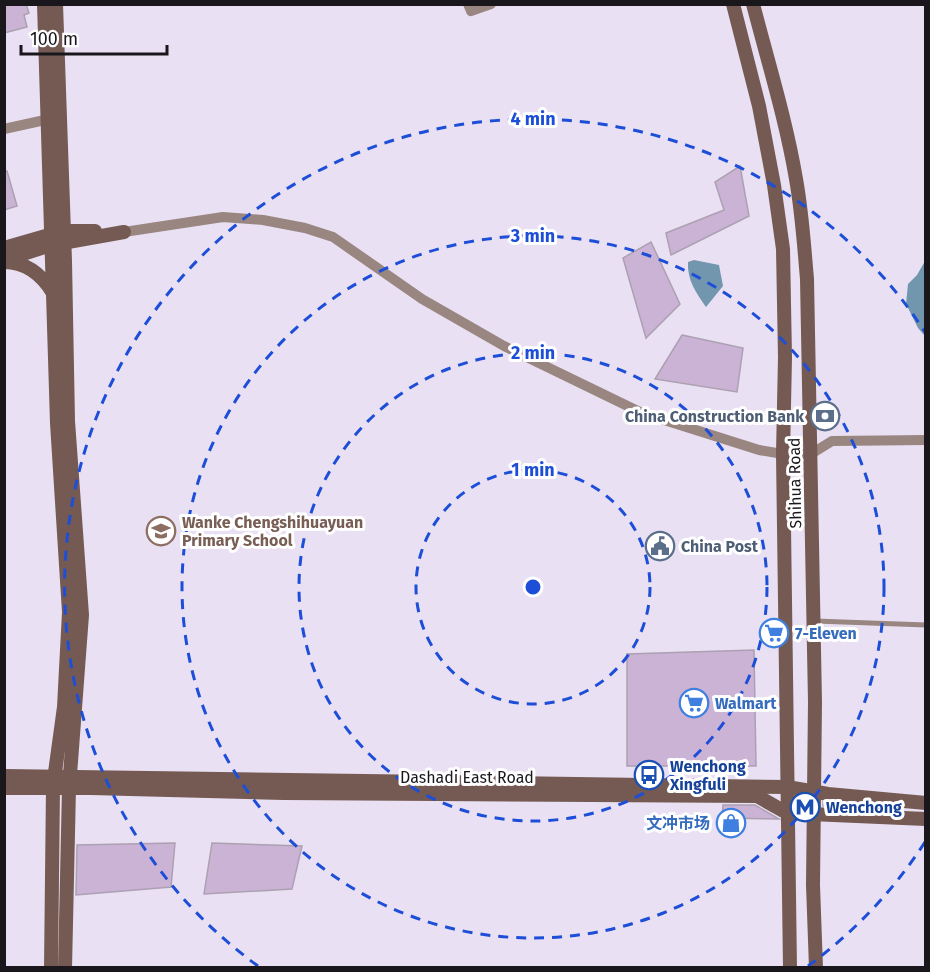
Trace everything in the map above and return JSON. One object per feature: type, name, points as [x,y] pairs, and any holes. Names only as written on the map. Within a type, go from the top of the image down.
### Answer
[{"type":"main road","points":[[44,4],[54,118]]},
{"type":"main road","points":[[56,4],[54,118],[58,238],[82,615],[70,782],[65,968]]},
{"type":"main road","name":"Shihua Road","points":[[733,4],[759,106],[783,249],[785,357],[783,454],[790,968]]},
{"type":"main road","name":"Shihua Road","points":[[753,4],[783,117],[796,178],[807,279],[814,621],[815,792],[813,814],[816,968]]},
{"type":"main road","points":[[4,248],[58,238],[124,232]]},
{"type":"main road","points":[[4,261],[58,238]]},
{"type":"main road","points":[[51,968],[54,782],[64,707],[69,612],[57,423],[53,294],[58,238]]},
{"type":"main road","points":[[4,261],[26,266],[45,280],[53,294]]},
{"type":"main road","name":"Dashadi East Road","points":[[4,776],[54,782]]},
{"type":"main road","name":"Dashadi East Road","points":[[4,788],[54,782],[787,787],[926,803]]},
{"type":"main road","name":"Dashadi East Road","points":[[70,782],[284,793],[757,796],[788,813],[926,819]]},
{"type":"main road","points":[[907,819],[908,802]]},
{"type":"street","points":[[468,4],[471,12],[491,4]]},
{"type":"street","points":[[4,129],[54,118]]},
{"type":"street","points":[[124,232],[223,217],[263,220],[305,228],[333,237],[422,299],[504,346],[642,413],[759,450],[783,454],[811,454],[832,441],[926,440]]},
{"type":"lane","points":[[814,621],[926,625]]},
{"type":"water","points":[[694,260],[719,265],[723,286],[706,307],[689,275],[688,262]]},
{"type":"water","points":[[925,261],[925,336],[918,328],[906,304],[908,284],[917,275]]},
{"type":"building","points":[[4,4],[26,4],[29,13],[24,15],[27,27],[4,33]]},
{"type":"building","points":[[740,166],[749,216],[671,255],[666,233],[724,210],[715,182]]},
{"type":"building","points":[[4,171],[7,171],[17,206],[4,210]]},
{"type":"building","points":[[651,242],[680,304],[646,338],[623,258]]},
{"type":"building","points":[[682,335],[743,348],[737,392],[655,379]]},
{"type":"building","points":[[754,650],[756,766],[627,766],[627,654]]},
{"type":"building","points":[[823,802],[827,803],[884,808],[823,806]]},
{"type":"building","points":[[723,805],[755,805],[779,819],[722,818]]},
{"type":"building","points":[[175,843],[171,887],[76,895],[77,845]]},
{"type":"building","points":[[212,843],[302,846],[292,889],[204,894]]},
{"type":"place","name":"China Construction Bank","points":[[825,416]]},
{"type":"place","name":"Wanke Chengshihuayuan Primary School","points":[[161,531]]},
{"type":"place","name":"China Post","points":[[660,546]]},
{"type":"place","name":"7-Eleven","points":[[774,633]]},
{"type":"place","name":"Walmart","points":[[694,703]]},
{"type":"place","name":"Wenchong Xingfuli","points":[[649,775]]},
{"type":"place","name":"Wenchong","points":[[805,807]]},
{"type":"place","name":"文冲市场","points":[[731,823]]}]
